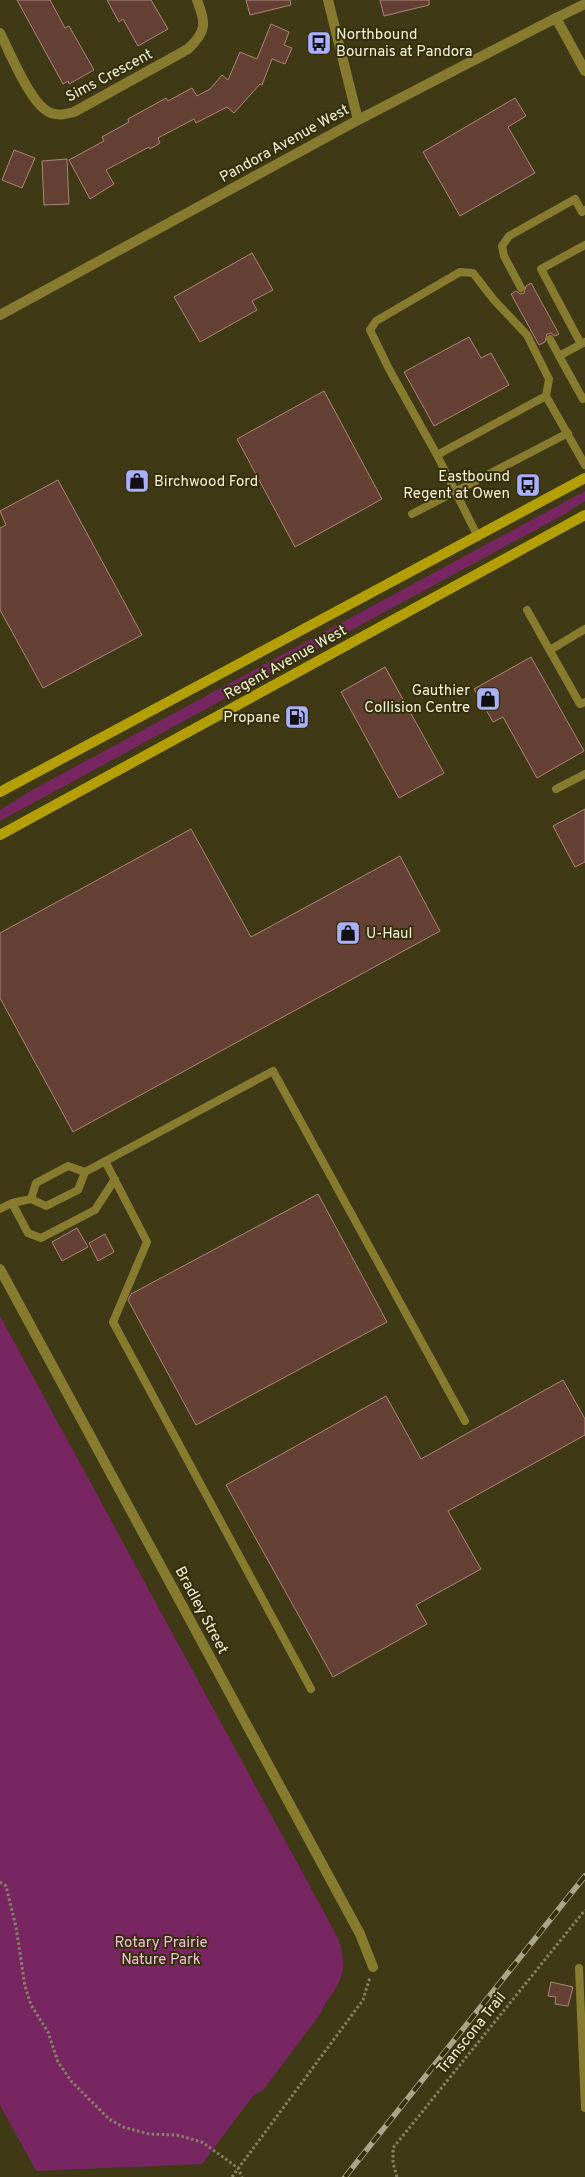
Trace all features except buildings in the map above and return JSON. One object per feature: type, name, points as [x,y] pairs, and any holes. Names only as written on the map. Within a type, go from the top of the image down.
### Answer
[{"type":"main road","name":"Regent Avenue West","points":[[0,792],[585,478]]},
{"type":"main road","name":"Regent Avenue West","points":[[0,835],[585,515]]},
{"type":"street","name":"Sims Crescent","points":[[0,34],[37,102],[48,112],[60,115],[74,112],[188,49],[199,39],[204,27],[203,17],[197,0]]},
{"type":"street","points":[[328,0],[358,120]]},
{"type":"street","name":"Pandora Avenue West","points":[[0,315],[358,120],[585,4]]},
{"type":"street","points":[[556,18],[585,72]]},
{"type":"street","name":"Bradley Street","points":[[0,1269],[360,1934],[373,1967]]},
{"type":"lane","points":[[521,288],[504,256],[502,246],[509,236],[575,199],[582,212],[585,210]]},
{"type":"lane","points":[[560,356],[584,343],[541,269],[585,245]]},
{"type":"lane","points":[[478,536],[370,330],[376,321],[460,272],[473,273],[494,300],[527,336],[549,379],[546,396],[585,466]]},
{"type":"lane","points":[[550,339],[583,399],[585,398]]},
{"type":"lane","points":[[437,455],[546,396]]},
{"type":"lane","points":[[412,514],[568,433]]},
{"type":"lane","points":[[527,610],[580,704],[585,702]]},
{"type":"lane","points":[[550,650],[585,629]]},
{"type":"lane","points":[[556,790],[585,774]]},
{"type":"lane","points":[[0,1209],[12,1203],[31,1199],[46,1206],[78,1190],[86,1172],[273,1071],[465,1421]]},
{"type":"lane","points":[[105,1161],[147,1242],[113,1322],[312,1689]]},
{"type":"lane","points":[[31,1199],[36,1183],[68,1166],[86,1172]]},
{"type":"lane","points":[[12,1203],[28,1233],[41,1238],[95,1210],[115,1179]]},
{"type":"lane","points":[[578,1968],[585,2108]]},
{"type":"path","points":[[0,1882],[6,1886],[16,1927],[25,1986],[31,2005],[48,2032],[58,2062],[72,2082],[109,2119],[123,2127],[148,2134],[177,2135],[202,2142],[238,2168],[242,2177]]},
{"type":"path","name":"Transcona Trail","points":[[398,2177],[393,2163],[393,2148],[585,1910]]},
{"type":"path","points":[[232,2177],[363,2000],[373,1967]]},
{"type":"green space","points":[[585,491],[585,501],[563,515],[0,821],[0,810],[32,790]]},
{"type":"green space","name":"Rotary Prairie Nature Park","points":[[0,1316],[339,1940],[341,1947],[343,1965],[341,1977],[321,2013],[264,2089],[253,2096],[202,2164],[36,2171],[0,2105]]},
{"type":"railway","points":[[345,2177],[585,1876]]},
{"type":"place","name":"Northbound Bournais at Pandora","points":[[319,43]]},
{"type":"place","name":"Birchwood Ford","points":[[137,481]]},
{"type":"place","name":"Eastbound Regent at Owen","points":[[528,485]]},
{"type":"place","name":"Gauthier Collision Centre","points":[[488,699]]},
{"type":"place","name":"Propane","points":[[297,717]]},
{"type":"place","name":"U-Haul","points":[[348,933]]}]
